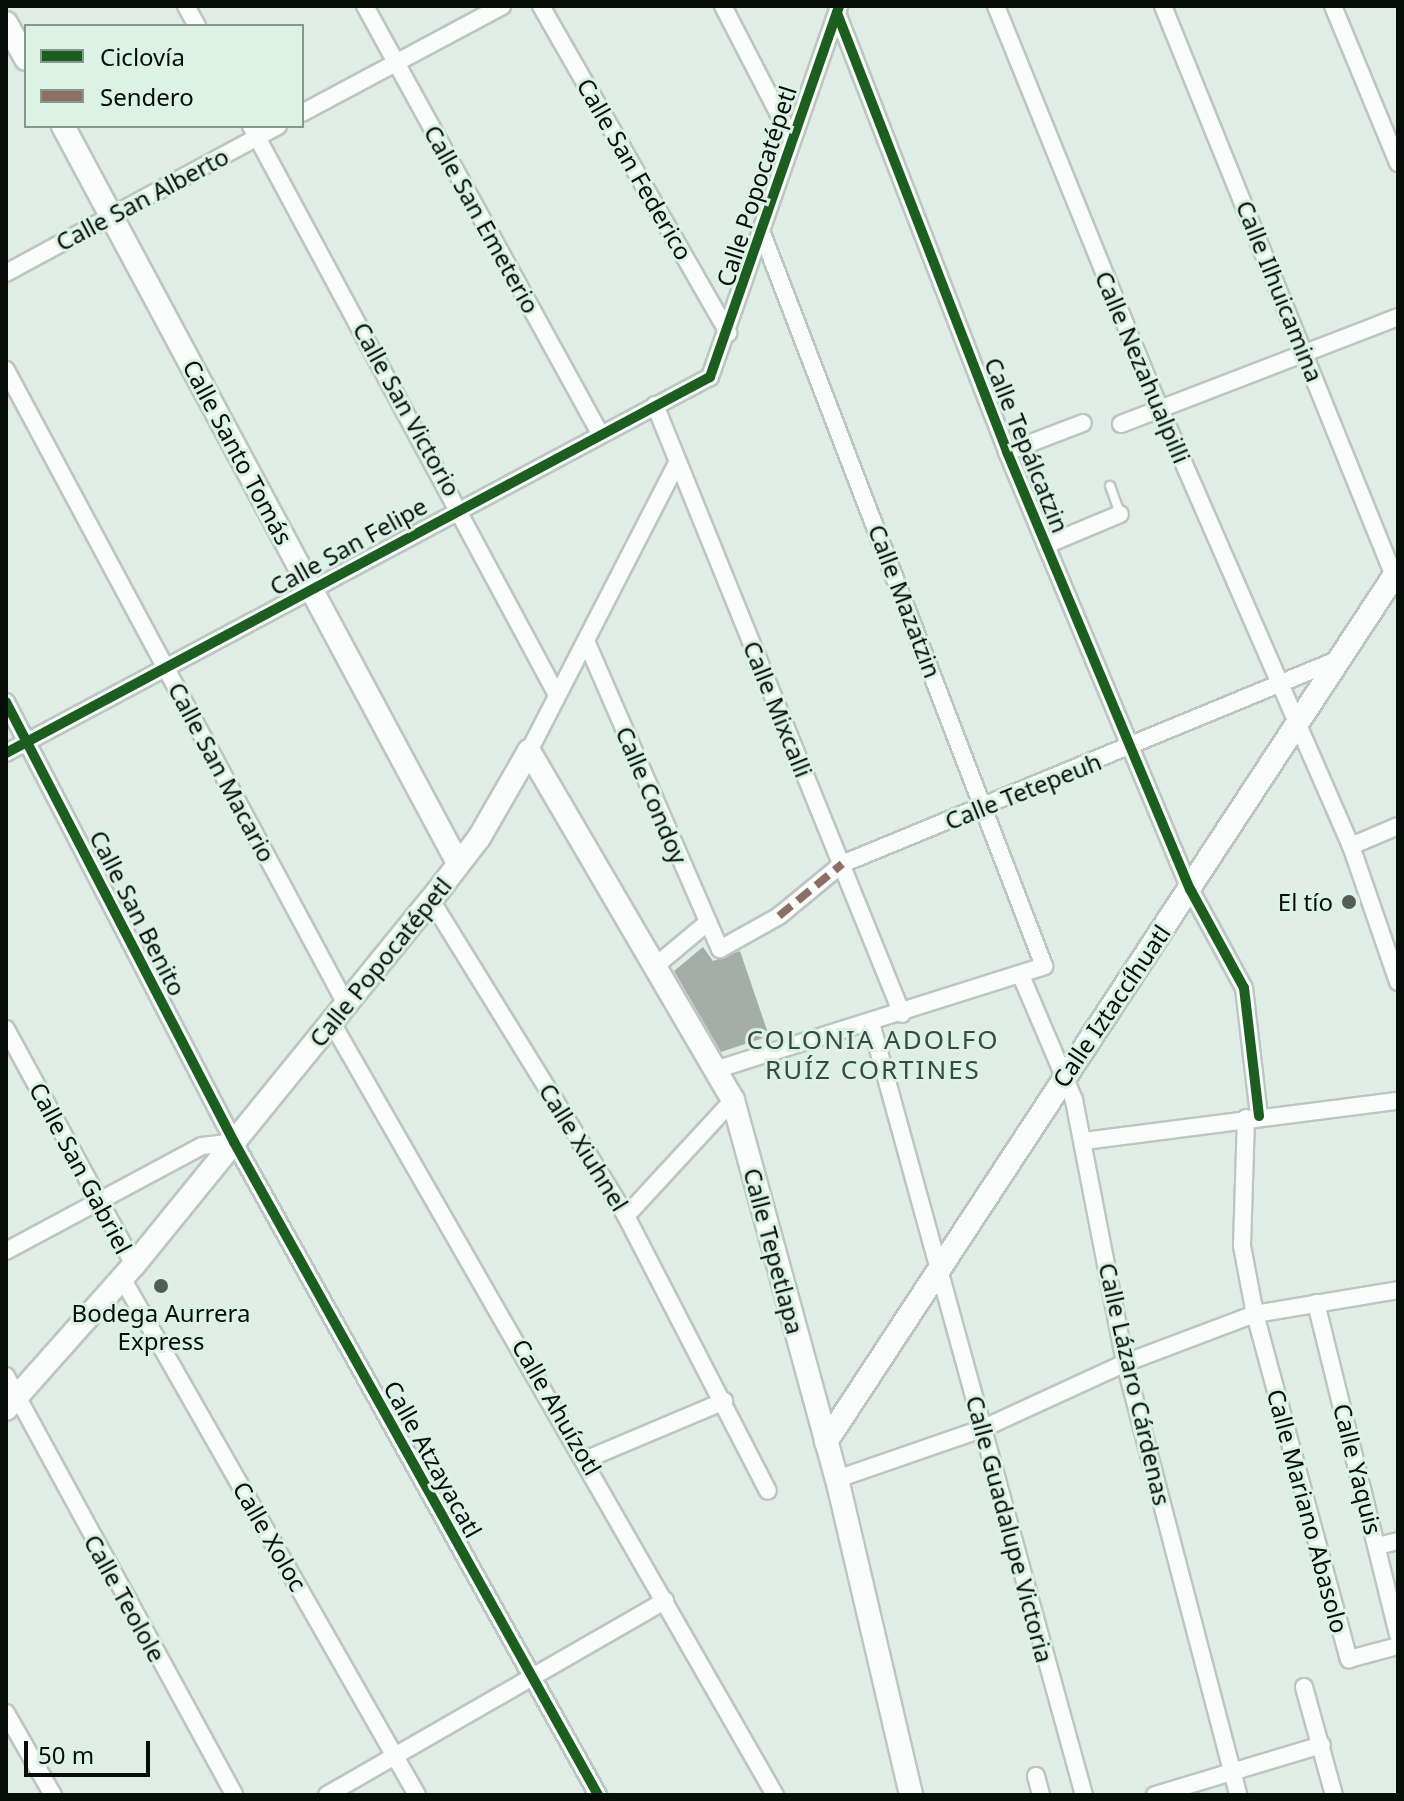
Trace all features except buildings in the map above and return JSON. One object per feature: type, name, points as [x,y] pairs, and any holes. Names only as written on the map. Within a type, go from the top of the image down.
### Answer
[{"type":"street","points":[[186,6],[196,24]]},
{"type":"street","name":"Calle San Emeterio","points":[[365,6],[600,433]]},
{"type":"street","points":[[304,112],[502,6]]},
{"type":"street","name":"Calle San Federico","points":[[541,6],[728,333]]},
{"type":"street","points":[[723,6],[791,138]]},
{"type":"street","name":"Calle Nezahualpilli","points":[[996,6],[1160,409],[1294,726],[1351,846],[1398,982]]},
{"type":"street","name":"Calle Ilhuicamina","points":[[1163,6],[1396,573]]},
{"type":"street","points":[[1333,6],[1398,163]]},
{"type":"street","name":"Calle Popocatépetl","points":[[710,377],[763,236],[791,138],[838,9]]},
{"type":"street","name":"Calle Tepálcatzin","points":[[838,9],[1007,452],[1190,889],[1244,988],[1253,1117],[1242,1246],[1255,1314]]},
{"type":"street","points":[[6,23],[24,55]]},
{"type":"street","name":"Calle Santo Tomás","points":[[64,128],[458,863]]},
{"type":"street","name":"Calle San Alberto","points":[[6,273],[254,131]]},
{"type":"street","name":"Calle San Victorio","points":[[254,131],[461,507],[557,695]]},
{"type":"street","name":"Calle Mazatzin","points":[[763,236],[986,806],[1044,966],[1022,978]]},
{"type":"street","points":[[1121,424],[1398,317]]},
{"type":"street","name":"Calle San Macario","points":[[6,370],[167,667],[339,1014]]},
{"type":"street","name":"Calle San Felipe","points":[[6,753],[461,507],[710,377]]},
{"type":"street","name":"Calle Mixcalli","points":[[655,405],[902,1014]]},
{"type":"street","points":[[1007,452],[1083,423]]},
{"type":"street","name":"Calle Popocatépetl","points":[[11,1405],[128,1271],[339,1014],[458,863],[529,751],[677,463]]},
{"type":"street","points":[[1046,545],[1120,514]]},
{"type":"street","name":"Calle Iztaccíhuatl","points":[[826,1442],[941,1262],[1396,573]]},
{"type":"street","name":"Calle Condoy","points":[[586,641],[720,949]]},
{"type":"street","name":"Calle Tetepeuh","points":[[720,949],[779,916],[842,864],[1337,660]]},
{"type":"street","name":"Calle San Benito","points":[[6,702],[234,1142]]},
{"type":"street","name":"Calle Tepetlapa","points":[[529,751],[653,968],[718,1069],[733,1100],[837,1479],[911,1795]]},
{"type":"street","points":[[1351,846],[1398,826]]},
{"type":"street","name":"Calle Xiuhnel","points":[[431,900],[626,1216],[768,1491]]},
{"type":"street","points":[[653,968],[707,923]]},
{"type":"street","points":[[718,1069],[1022,978]]},
{"type":"street","name":"Calle Lázaro Cárdenas","points":[[1022,978],[1084,1141],[1125,1363],[1238,1795]]},
{"type":"street","name":"Calle Ahuízotl","points":[[339,1014],[775,1795]]},
{"type":"street","points":[[871,1023],[941,1262]]},
{"type":"street","name":"Calle San Gabriel","points":[[6,1029],[100,1204],[128,1271]]},
{"type":"street","points":[[626,1216],[733,1100]]},
{"type":"street","points":[[1084,1141],[1253,1117],[1398,1101]]},
{"type":"street","points":[[6,1251],[100,1204],[202,1146],[234,1142]]},
{"type":"street","name":"Calle Atzayacatl","points":[[234,1142],[598,1795]]},
{"type":"street","name":"Calle Guadalupe Victoria","points":[[941,1262],[1084,1795]]},
{"type":"street","name":"Calle Xoloc","points":[[128,1271],[417,1795]]},
{"type":"street","points":[[837,1479],[984,1428],[1125,1363],[1255,1314],[1398,1290]]},
{"type":"street","name":"Calle Yaquis","points":[[1316,1303],[1398,1635]]},
{"type":"street","name":"Calle Mariano Abasolo","points":[[1255,1314],[1349,1659],[1398,1646]]},
{"type":"street","name":"Calle Teolole","points":[[6,1376],[11,1405],[234,1795]]},
{"type":"street","points":[[587,1459],[724,1401]]},
{"type":"street","points":[[1377,1546],[1398,1541]]},
{"type":"street","points":[[327,1795],[665,1601]]},
{"type":"street","points":[[1304,1687],[1334,1795]]},
{"type":"street","points":[[6,1713],[53,1795]]},
{"type":"street","points":[[1155,1795],[1322,1745]]},
{"type":"street","points":[[1036,1776],[1041,1795]]},
{"type":"lane","points":[[1110,486],[1120,514]]},
{"type":"marked path","points":[[779,916],[842,864]]},
{"type":"cycle path","points":[[6,753],[710,377],[839,6]]},
{"type":"cycle path","points":[[837,13],[1007,452],[1190,889],[1244,988],[1259,1116]]},
{"type":"cycle path","points":[[6,702],[234,1142],[598,1795]]},
{"type":"place","name":"El tío","points":[[1349,902]]},
{"type":"place","name":"Bodega Aurrera Express","points":[[161,1286]]},
{"type":"district","name":"COLONIA ADOLFO RUÍZ CORTINES","points":[[873,1055]]}]
